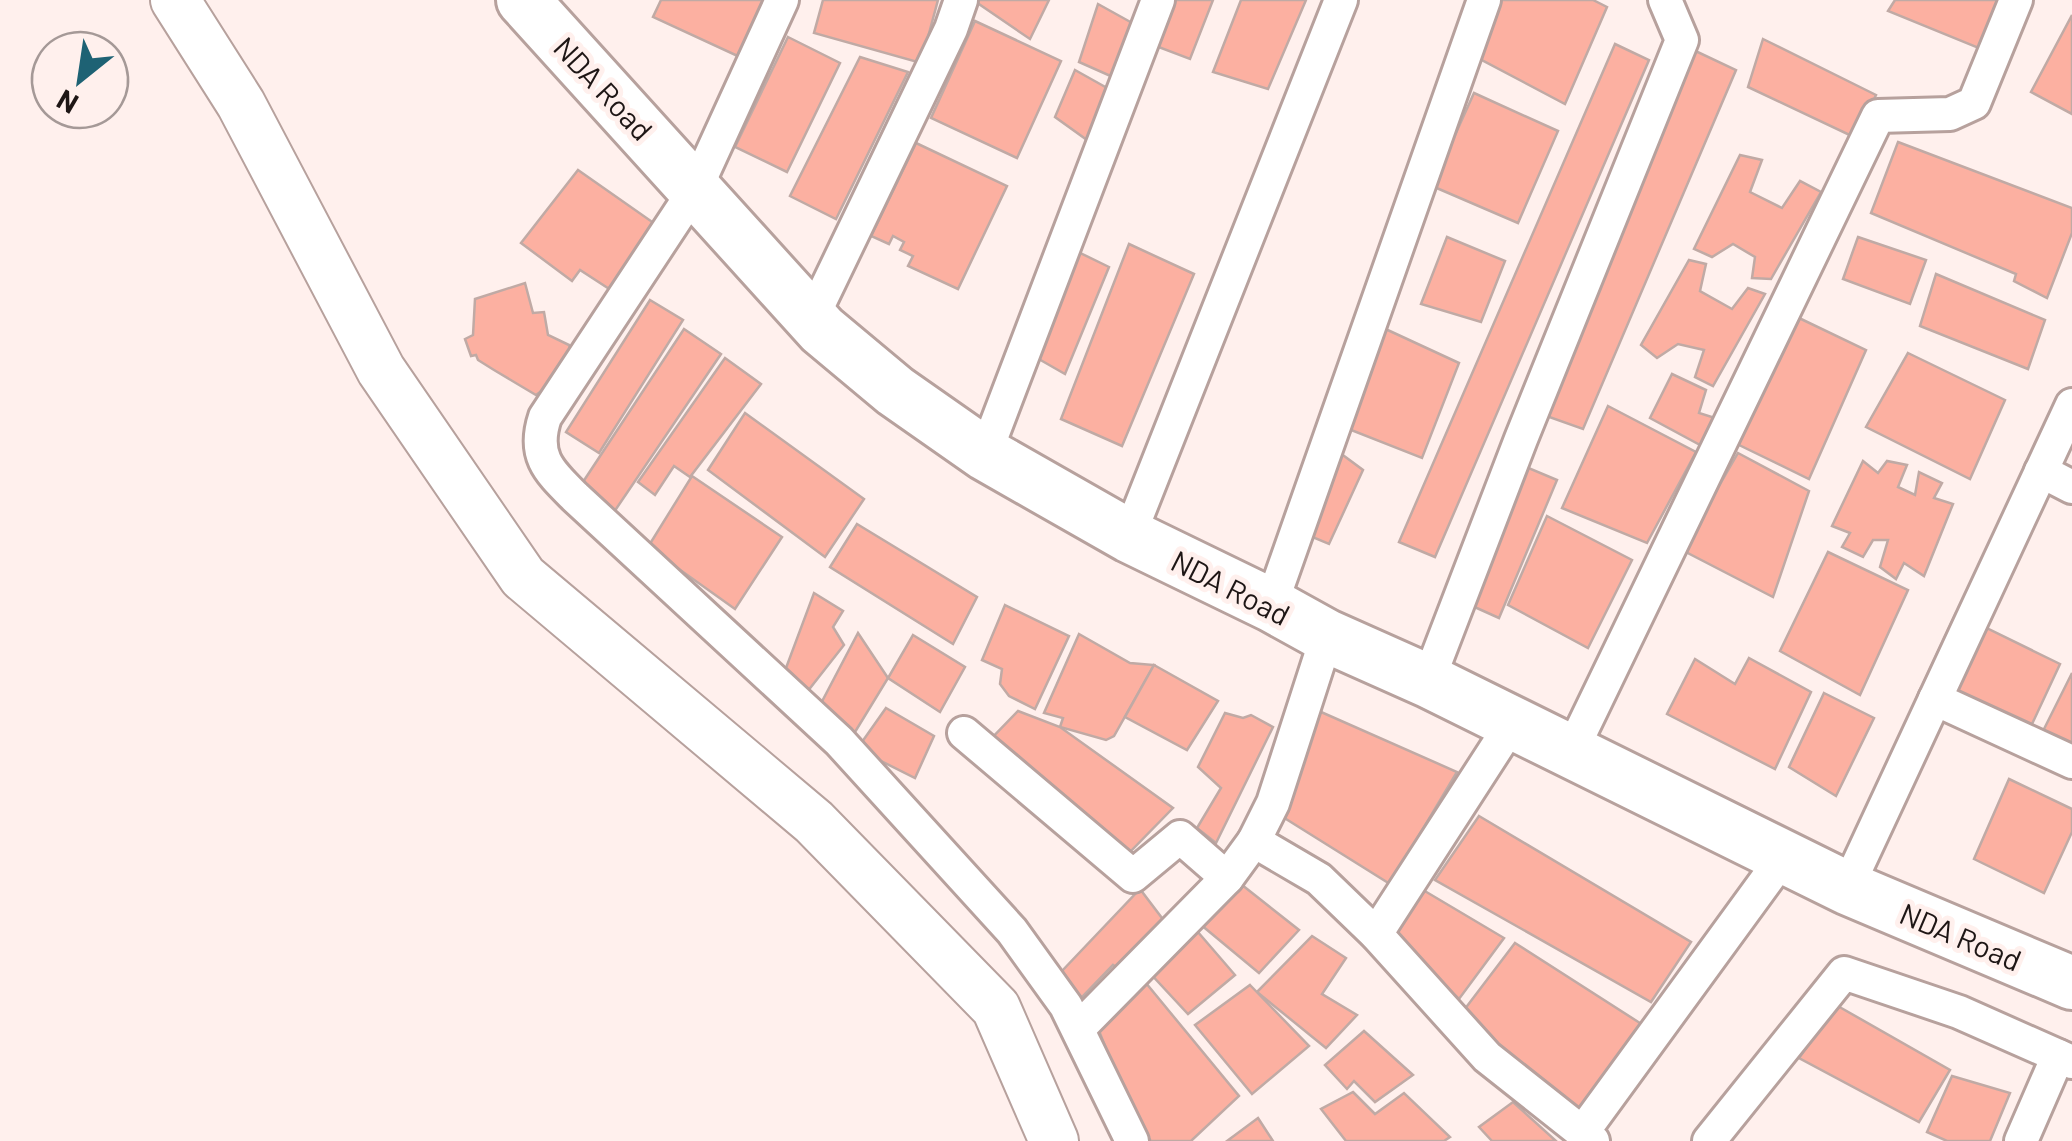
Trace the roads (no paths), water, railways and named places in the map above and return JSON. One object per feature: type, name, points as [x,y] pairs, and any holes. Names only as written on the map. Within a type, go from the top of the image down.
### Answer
[{"type":"main road","name":"NDA Road","points":[[522,0],[812,318],[895,390],[985,454],[1129,536],[1327,636],[1572,750],[1846,888],[2072,983]]},
{"type":"street","points":[[175,0],[240,104],[382,370],[523,576],[814,822],[996,1008],[1054,1141]]},
{"type":"street","points":[[782,0],[696,188],[558,395],[539,436],[541,456],[575,497],[839,742],[1012,931],[1078,1029],[1132,1141]]},
{"type":"street","points":[[812,318],[962,0]]},
{"type":"street","points":[[985,454],[1158,0]]},
{"type":"street","points":[[1129,536],[1341,0]]},
{"type":"street","points":[[1271,605],[1484,0]]},
{"type":"street","points":[[1428,681],[1520,438],[1682,40],[1665,0]]},
{"type":"street","points":[[1572,750],[1878,116],[1950,114],[1974,103],[2016,0]]},
{"type":"street","points":[[1846,888],[2072,405]]},
{"type":"street","points":[[2041,472],[2072,487]]},
{"type":"street","points":[[1078,1029],[1227,878],[1254,841],[1273,803],[1327,636]]},
{"type":"street","points":[[1935,699],[2072,762]]},
{"type":"street","points":[[1376,934],[1512,722]]},
{"type":"street","points":[[964,733],[1132,876],[1180,837],[1227,878]]},
{"type":"street","points":[[1254,841],[1319,878],[1376,934],[1487,1056],[1587,1137],[1784,856]]},
{"type":"street","points":[[1708,1141],[1844,972],[1959,1012],[2065,1059],[2021,1141]]}]
